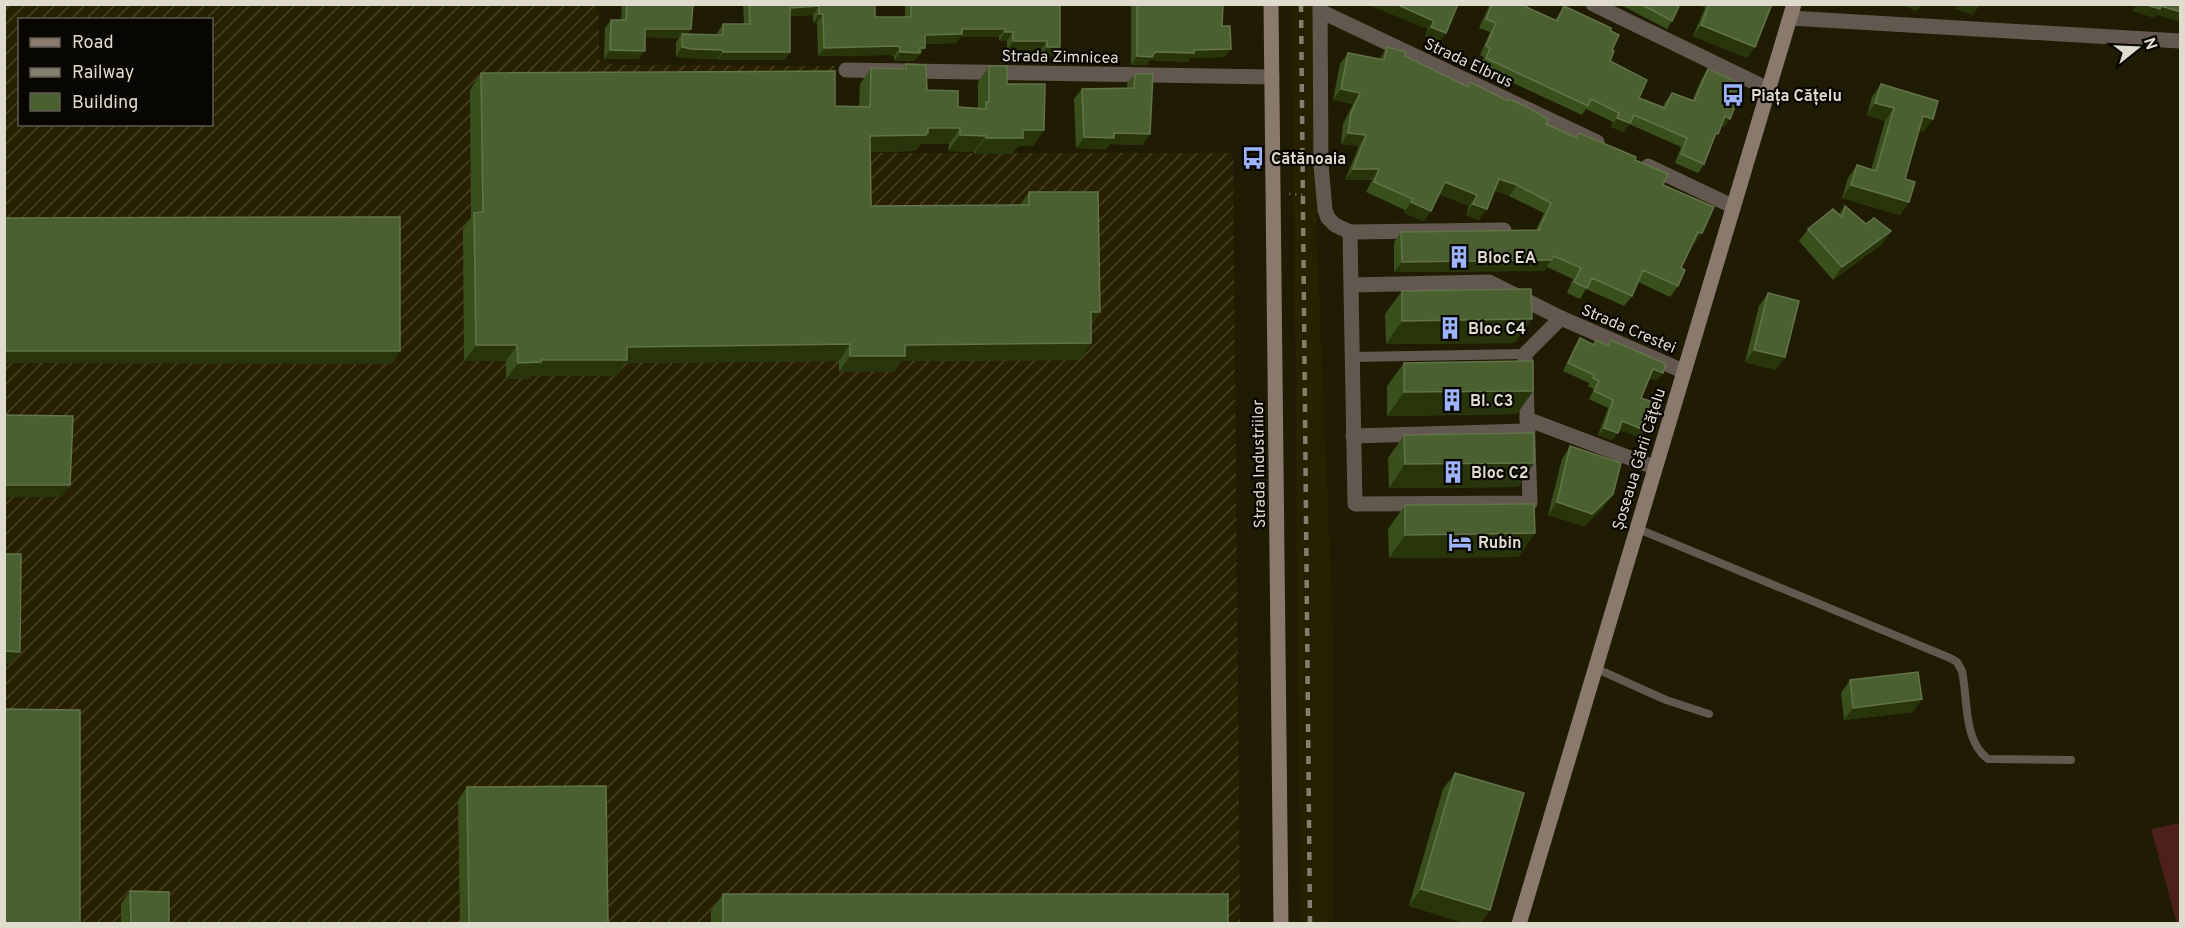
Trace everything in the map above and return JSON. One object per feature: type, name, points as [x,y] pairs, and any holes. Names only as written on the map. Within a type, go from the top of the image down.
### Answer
[{"type":"main road","name":"Strada Industriilor","points":[[1272,4],[1281,924]]},
{"type":"main road","name":"Șoseaua Gării Cățelu","points":[[1519,924],[1792,11]]},
{"type":"street","points":[[1593,4],[1768,89]]},
{"type":"street","points":[[1320,8],[1323,196],[1328,218],[1335,225],[1350,232],[1504,230]]},
{"type":"street","name":"Strada Elbrus","points":[[1320,8],[1608,147]]},
{"type":"street","points":[[1792,11],[2181,41]]},
{"type":"street","name":"Strada Zimnicea","points":[[846,70],[1272,77]]},
{"type":"street","points":[[1629,157],[1732,206]]},
{"type":"street","points":[[1350,232],[1353,436],[1355,504],[1530,503],[1525,354],[1352,357]]},
{"type":"street","name":"Strada Crestei","points":[[1351,285],[1489,282],[1562,318],[1683,371]]},
{"type":"street","name":"Strada Crestei","points":[[1525,354],[1562,318]]},
{"type":"street","points":[[1353,436],[1527,425],[1654,467]]},
{"type":"lane","points":[[1636,528],[1957,662],[1962,671],[1971,734],[1980,753],[1988,759],[2071,760]]},
{"type":"lane","points":[[1595,668],[1666,700],[1709,714]]},
{"type":"path","points":[[1273,192],[1323,196]]},
{"type":"shaded area","points":[[5,5],[599,5],[599,60],[617,65],[835,66],[836,153],[1233,153],[1240,923],[5,924]]},
{"type":"shaded area","points":[[1292,5],[1315,5],[1317,245],[1333,627],[1333,924],[1300,923]]},
{"type":"shaded area","points":[[2180,823],[2180,923],[2177,924],[2151,829]]},
{"type":"building","points":[[627,4],[693,4],[691,29],[645,29],[645,51],[610,50],[611,20],[626,20]]},
{"type":"building","points":[[749,4],[875,4],[875,17],[911,17],[911,4],[1060,4],[1060,47],[1047,47],[1047,41],[1013,41],[1013,32],[1005,32],[1005,29],[962,29],[962,34],[925,35],[925,48],[920,48],[920,53],[900,52],[900,47],[895,46],[824,48],[823,14],[819,14],[819,6],[790,8],[790,52],[723,52],[723,50],[682,47],[682,34],[723,35],[723,24],[750,24]]},
{"type":"building","points":[[1137,4],[1223,5],[1222,26],[1230,26],[1231,49],[1194,50],[1194,53],[1155,52],[1152,57],[1137,56]]},
{"type":"building","points":[[1396,4],[1458,4],[1446,33],[1431,27],[1434,21]]},
{"type":"building","points":[[1492,4],[1527,4],[1526,7],[1557,21],[1564,6],[1611,28],[1611,31],[1619,35],[1610,61],[1647,80],[1639,98],[1665,108],[1672,93],[1694,101],[1708,69],[1744,85],[1730,119],[1725,116],[1718,134],[1716,133],[1704,164],[1681,154],[1687,138],[1634,115],[1630,123],[1617,118],[1619,113],[1591,99],[1588,106],[1486,58],[1490,48],[1486,46],[1496,23],[1486,19]]},
{"type":"building","points":[[1641,4],[1680,4],[1672,21]]},
{"type":"building","points":[[1709,4],[1772,4],[1755,47],[1701,25]]},
{"type":"building","points":[[2144,4],[2181,4],[2181,12],[2161,6],[2160,9]]},
{"type":"building","points":[[1387,47],[1406,52],[1405,56],[1468,87],[1470,82],[1508,101],[1509,99],[1527,107],[1548,119],[1546,124],[1577,138],[1579,133],[1636,157],[1635,160],[1668,174],[1663,185],[1714,207],[1702,233],[1698,232],[1681,268],[1685,270],[1678,286],[1643,270],[1632,296],[1592,278],[1587,288],[1574,282],[1581,268],[1554,256],[1551,260],[1402,262],[1401,232],[1541,230],[1539,229],[1551,203],[1517,185],[1499,179],[1487,209],[1473,204],[1477,195],[1445,182],[1431,211],[1411,202],[1413,199],[1374,182],[1379,169],[1353,169],[1366,135],[1348,133],[1351,113],[1360,93],[1341,89],[1348,53],[1384,60]]},
{"type":"building","points":[[906,64],[926,65],[927,90],[958,91],[958,107],[986,109],[986,102],[989,102],[989,66],[1007,66],[1007,84],[1045,84],[1044,130],[1023,130],[1023,138],[960,135],[960,128],[928,128],[926,135],[870,136],[871,206],[1029,205],[1029,192],[1098,192],[1100,312],[1091,312],[1091,343],[905,345],[905,356],[850,356],[850,344],[627,347],[627,360],[541,360],[541,362],[518,363],[517,345],[476,345],[474,213],[483,212],[481,73],[835,71],[835,106],[870,107],[871,68],[906,69]]},
{"type":"building","points":[[1135,74],[1153,74],[1150,134],[1114,133],[1114,138],[1084,137],[1082,89],[1134,88]]},
{"type":"building","points":[[1881,84],[1938,101],[1933,119],[1923,116],[1905,179],[1915,182],[1909,202],[1851,185],[1857,165],[1876,171],[1894,108],[1875,103]]},
{"type":"building","points":[[1845,206],[1866,224],[1874,218],[1891,231],[1842,267],[1808,229],[1833,209],[1842,217]]},
{"type":"building","points":[[400,217],[400,351],[4,351],[4,218]]},
{"type":"building","points":[[1531,289],[1532,319],[1402,321],[1402,291]]},
{"type":"building","points":[[1768,293],[1799,301],[1785,357],[1754,350]]},
{"type":"building","points":[[1580,338],[1594,345],[1596,340],[1608,346],[1611,340],[1666,364],[1663,373],[1653,369],[1641,398],[1653,402],[1644,430],[1622,421],[1618,433],[1604,428],[1613,400],[1594,391],[1599,381],[1593,378],[1594,375],[1568,363]]},
{"type":"building","points":[[1533,361],[1533,391],[1404,392],[1404,363]]},
{"type":"building","points":[[4,415],[73,416],[70,485],[4,485]]},
{"type":"building","points":[[1534,433],[1534,463],[1405,464],[1404,435]]},
{"type":"building","points":[[1570,446],[1621,463],[1613,494],[1592,514],[1557,502]]},
{"type":"building","points":[[1534,504],[1535,533],[1405,535],[1405,505]]},
{"type":"building","points":[[4,554],[21,554],[20,652],[4,651]]},
{"type":"building","points":[[1918,672],[1922,699],[1853,708],[1850,680]]},
{"type":"building","points":[[4,709],[80,710],[80,924],[4,924]]},
{"type":"building","points":[[1455,773],[1524,793],[1490,910],[1421,889]]},
{"type":"building","points":[[606,786],[608,924],[469,924],[467,787]]},
{"type":"building","points":[[130,891],[169,892],[169,924],[131,924]]},
{"type":"building","points":[[723,894],[1228,894],[1228,924],[723,924]]},
{"type":"railway","points":[[1301,4],[1310,924]]},
{"type":"place","name":"Piața Cățelu","points":[[1733,95]]},
{"type":"place","name":"Cătănoaia","points":[[1253,158]]},
{"type":"place","name":"Bloc EA","points":[[1459,257]]},
{"type":"place","name":"Bloc C4","points":[[1450,328]]},
{"type":"place","name":"Bl. C3","points":[[1452,400]]},
{"type":"place","name":"Bloc C2","points":[[1453,472]]},
{"type":"place","name":"Rubin","points":[[1460,542]]}]
